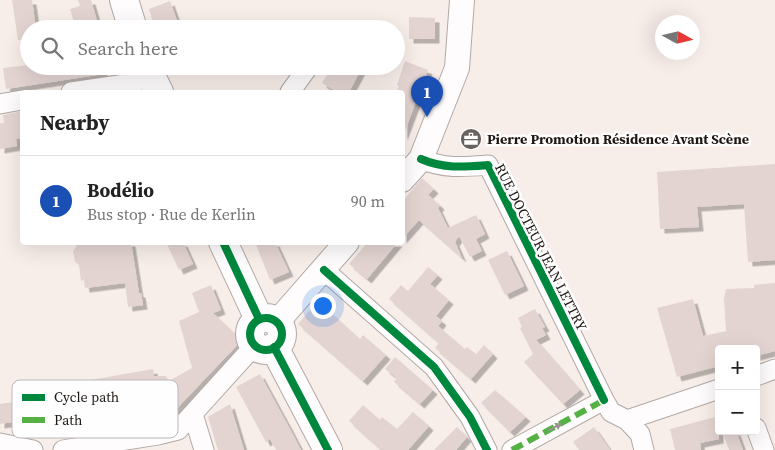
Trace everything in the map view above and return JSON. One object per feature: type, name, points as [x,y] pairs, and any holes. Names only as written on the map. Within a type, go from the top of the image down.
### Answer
[{"type":"main road","points":[[124,0],[131,20]]},
{"type":"main road","points":[[224,245],[266,333],[328,450]]},
{"type":"street","points":[[405,177],[421,159],[457,68],[462,0]]},
{"type":"street","points":[[291,90],[302,75]]},
{"type":"street","points":[[85,90],[133,83],[152,78]]},
{"type":"street","points":[[0,104],[20,100]]},
{"type":"street","name":"RUE DOCTEUR JEAN LETTRY","points":[[421,159],[434,164],[456,168],[488,164],[604,400],[611,412],[627,420],[640,434],[644,450]]},
{"type":"street","points":[[178,430],[345,245]]},
{"type":"street","points":[[324,270],[434,367],[470,417],[487,450]]},
{"type":"street","points":[[627,420],[716,390]]},
{"type":"street","points":[[512,450],[604,400]]},
{"type":"street","points":[[193,414],[204,450]]},
{"type":"street","points":[[759,435],[764,450]]},
{"type":"street","points":[[63,450],[139,438]]},
{"type":"street","points":[[0,443],[33,450]]},
{"type":"building","points":[[12,0],[32,0],[35,20],[20,20],[20,40],[18,40]]},
{"type":"building","points":[[78,0],[91,0],[97,20],[73,20],[70,9],[80,6]]},
{"type":"building","points":[[170,1],[177,20],[152,20],[149,9]]},
{"type":"building","points":[[409,17],[435,18],[435,39],[409,39]]},
{"type":"building","points":[[405,61],[428,70],[405,131],[405,90],[397,90],[399,86],[397,85],[400,75],[405,75]]},
{"type":"building","points":[[20,66],[20,75],[97,75],[6,89],[3,68]]},
{"type":"building","points":[[327,75],[358,75],[350,90],[334,90],[322,83]]},
{"type":"building","points":[[20,111],[20,138],[16,139],[17,146],[0,149],[0,123],[4,123],[3,115]]},
{"type":"building","points":[[775,164],[775,260],[748,262],[744,204],[697,207],[699,227],[660,229],[657,172]]},
{"type":"building","points":[[422,178],[434,189],[428,195],[440,205],[438,208],[448,228],[476,215],[485,234],[476,239],[482,251],[470,257],[459,236],[455,242],[462,258],[419,220],[405,236],[405,198]]},
{"type":"building","points":[[76,245],[131,245],[139,293],[141,293],[143,305],[128,307],[125,283],[85,288],[84,280],[81,281],[79,265],[75,262],[73,251]]},
{"type":"building","points":[[167,245],[184,245],[193,264],[179,270]]},
{"type":"building","points":[[256,245],[276,245],[289,272],[270,280]]},
{"type":"building","points":[[365,245],[395,245],[367,279],[349,264]]},
{"type":"building","points":[[507,251],[524,286],[505,295],[488,260]]},
{"type":"building","points":[[428,267],[438,275],[430,284],[449,300],[436,316],[442,321],[438,326],[465,349],[467,347],[476,354],[484,345],[493,354],[471,379],[435,348],[439,343],[389,299],[401,285],[408,291]]},
{"type":"building","points":[[775,283],[775,351],[760,355],[760,345],[715,345],[715,367],[677,377],[657,308],[693,299],[703,336],[726,331],[724,299],[726,289],[754,288],[754,285]]},
{"type":"building","points":[[211,285],[221,310],[213,313],[242,340],[178,407],[178,380],[171,380],[192,368],[179,321],[199,312],[192,293]]},
{"type":"building","points":[[318,301],[360,339],[363,335],[386,355],[363,381],[298,324]]},
{"type":"building","points":[[535,309],[545,327],[542,328],[546,335],[536,340],[580,390],[563,404],[524,362],[533,354],[520,328],[522,327],[518,318]]},
{"type":"building","points":[[395,357],[433,390],[420,404],[394,382],[397,378],[385,369]]},
{"type":"building","points":[[153,369],[154,376],[166,376],[168,380],[90,380]]},
{"type":"building","points":[[260,374],[301,450],[276,450],[270,439],[266,442],[236,387]]},
{"type":"building","points":[[495,390],[526,417],[510,432],[481,403]]},
{"type":"building","points":[[12,402],[12,422],[0,424],[0,404]]},
{"type":"building","points":[[230,404],[244,450],[218,450],[208,417]]},
{"type":"building","points":[[363,405],[380,420],[382,417],[397,429],[413,412],[429,426],[408,450],[381,450],[349,421]]},
{"type":"building","points":[[715,417],[715,435],[719,435],[719,439],[700,443],[701,450],[675,450],[670,429]]},
{"type":"building","points":[[457,427],[467,437],[456,450],[434,450]]},
{"type":"building","points":[[594,427],[610,450],[579,450],[573,442]]},
{"type":"building","points":[[723,435],[737,435],[743,450],[729,450]]},
{"type":"marked path","points":[[512,450],[604,400]]},
{"type":"cycle path","points":[[421,159],[446,166],[488,165],[604,400]]},
{"type":"cycle path","points":[[224,245],[259,319]]},
{"type":"cycle path","points":[[324,270],[434,367],[470,417],[487,450]]},
{"type":"cycle path","points":[[266,318],[277,323],[282,334],[277,345],[266,350],[255,345],[250,334],[255,323],[266,318]]},
{"type":"cycle path","points":[[274,347],[328,450]]},
{"type":"place","name":"Bodélio","points":[[427,117]]},
{"type":"place","name":"Pierre Promotion Résidence Avant Scène","points":[[471,139]]}]
